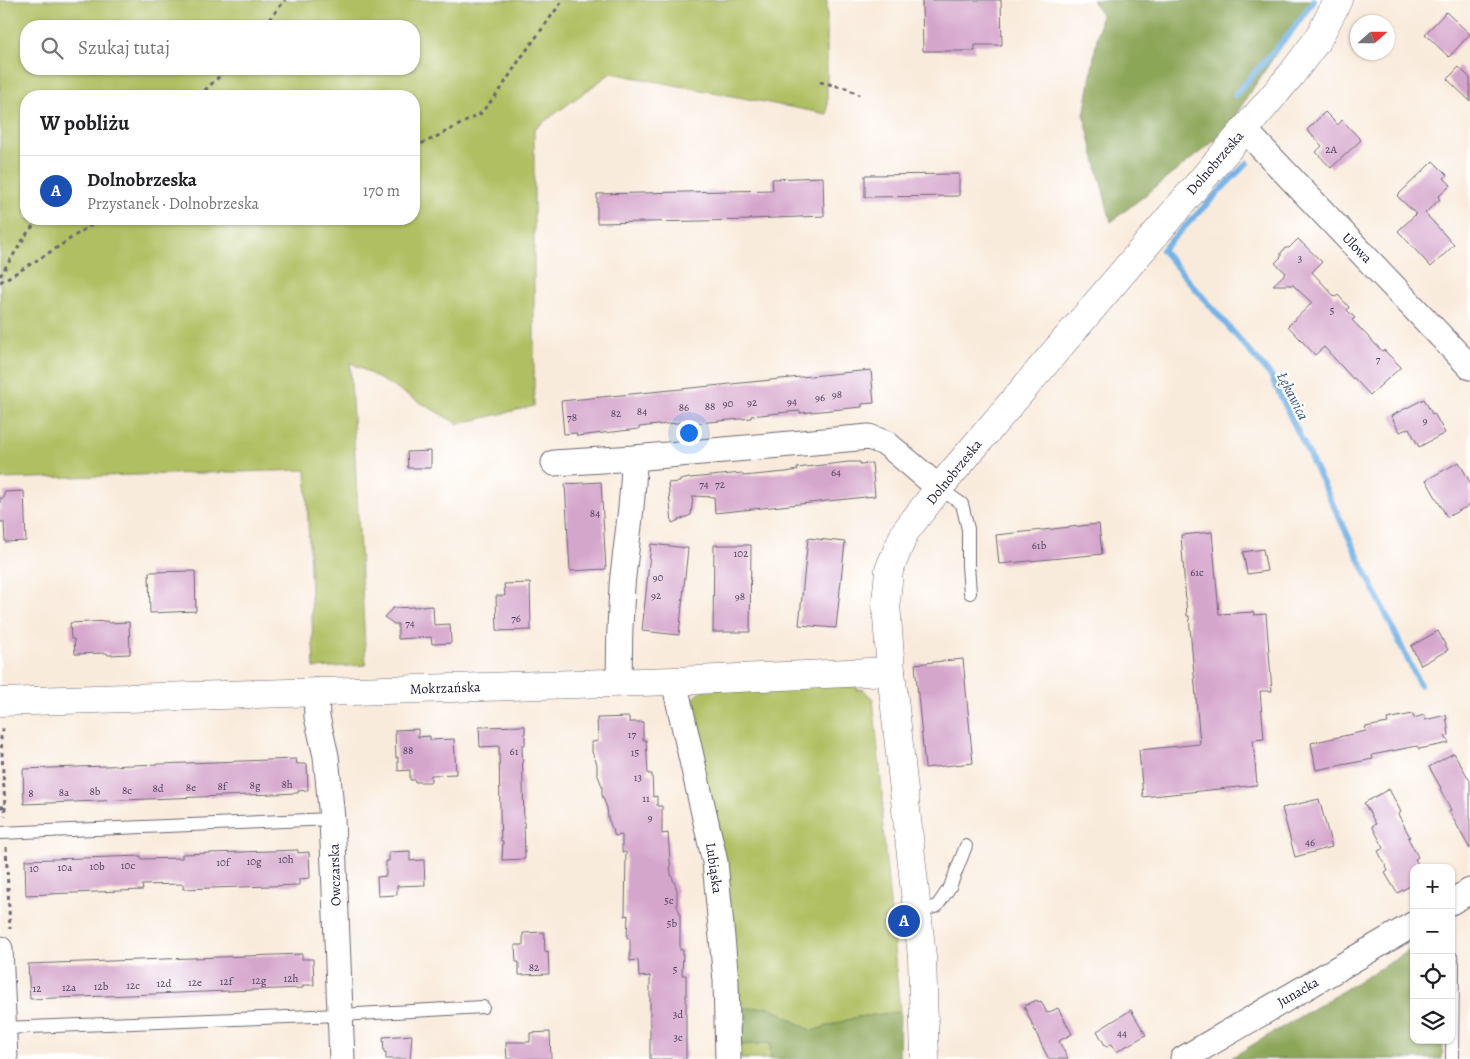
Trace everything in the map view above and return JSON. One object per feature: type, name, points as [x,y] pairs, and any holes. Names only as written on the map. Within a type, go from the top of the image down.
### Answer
[{"type":"street","name":"Dolnobrzeska","points":[[925,1059],[922,957],[891,671],[886,603],[889,570],[905,532],[939,488],[1291,75],[1318,39],[1338,0]]},
{"type":"street","name":"Ulowa","points":[[1244,129],[1470,367]]},
{"type":"street","points":[[554,463],[634,458],[869,437],[887,444],[939,488]]},
{"type":"street","points":[[619,682],[622,586],[634,481],[634,458]]},
{"type":"street","name":"Mokrzańska","points":[[8,702],[674,681],[891,671]]},
{"type":"street","name":"Lubiąska","points":[[674,681],[715,862],[726,981],[728,1059]]},
{"type":"street","name":"Owczarska","points":[[316,691],[317,717],[326,756],[332,820],[342,1059]]},
{"type":"street","points":[[1455,900],[1470,891]]},
{"type":"street","name":"Junacka","points":[[1183,1059],[1410,926]]},
{"type":"street","points":[[0,949],[5,1059]]},
{"type":"lane","points":[[939,488],[962,504],[968,529],[970,593]]},
{"type":"lane","points":[[0,833],[332,820]]},
{"type":"lane","points":[[918,912],[937,906],[950,887],[966,846]]},
{"type":"lane","points":[[1452,1059],[1453,999]]},
{"type":"lane","points":[[4,1028],[340,1015],[483,1007]]},
{"type":"path","points":[[269,20],[285,0]]},
{"type":"path","points":[[420,144],[480,114],[499,92],[518,62],[563,0]]},
{"type":"path","points":[[205,90],[221,75]]},
{"type":"path","points":[[820,82],[846,88],[859,95]]},
{"type":"path","points":[[0,276],[34,225]]},
{"type":"path","points":[[0,282],[92,225]]},
{"type":"path","points":[[0,807],[5,807],[1,737],[4,723],[10,717],[18,714],[8,702]]},
{"type":"green space","points":[[0,0],[827,0],[827,114],[611,73],[534,129],[534,406],[458,424],[350,362],[366,665],[314,668],[306,470],[0,479]]},
{"type":"green space","points":[[1092,0],[1311,0],[1223,134],[1111,222],[1084,116],[1101,15]]},
{"type":"green space","points":[[856,680],[857,690],[863,689],[873,699],[900,1012],[857,1017],[812,1031],[769,1007],[736,1009],[691,703],[696,695],[706,689]]},
{"type":"green space","points":[[1410,950],[1410,1044],[1443,1044],[1442,1059],[1229,1059]]},
{"type":"green space","points":[[769,1007],[812,1031],[857,1017],[900,1012],[899,1059],[771,1059],[770,1043],[740,1045],[736,1009]]},
{"type":"green space","points":[[770,1043],[771,1059],[741,1059],[740,1045]]},
{"type":"building","points":[[922,0],[1001,0],[1002,45],[975,45],[975,51],[923,51]]},
{"type":"building","points":[[1446,12],[1470,34],[1449,57],[1425,34]]},
{"type":"building","points":[[1459,67],[1470,78],[1470,101],[1447,79]]},
{"type":"building","points":[[1325,112],[1338,125],[1342,120],[1361,140],[1331,168],[1316,152],[1322,146],[1307,130]]},
{"type":"building","points":[[1433,161],[1447,175],[1444,178],[1451,185],[1425,213],[1454,245],[1431,267],[1398,231],[1416,214],[1397,196]]},
{"type":"building","points":[[959,174],[959,196],[865,197],[865,175]]},
{"type":"building","points":[[823,177],[824,216],[750,220],[597,223],[597,194],[773,190],[772,179]]},
{"type":"building","points":[[1298,239],[1322,262],[1312,272],[1335,297],[1338,295],[1349,307],[1347,310],[1355,318],[1352,320],[1382,351],[1384,350],[1401,367],[1370,395],[1324,347],[1315,355],[1288,326],[1312,303],[1293,285],[1273,285],[1286,273],[1275,263],[1281,257],[1281,253],[1285,248],[1289,248]]},
{"type":"building","points":[[871,370],[874,403],[862,404],[862,407],[800,413],[800,411],[788,412],[751,416],[751,418],[688,424],[688,422],[676,423],[577,436],[576,433],[564,434],[561,401]]},
{"type":"building","points":[[1424,399],[1445,433],[1419,447],[1409,428],[1400,432],[1391,416]]},
{"type":"building","points":[[431,451],[431,468],[408,468],[407,452]]},
{"type":"building","points":[[860,462],[860,464],[872,463],[875,496],[715,513],[714,497],[693,496],[691,515],[672,523],[668,483],[680,482],[680,480],[690,478],[742,473],[743,476],[786,472],[798,470],[797,468]]},
{"type":"building","points":[[1459,462],[1470,482],[1470,505],[1447,517],[1426,480]]},
{"type":"building","points":[[601,482],[606,569],[570,571],[565,484]]},
{"type":"building","points":[[24,491],[26,541],[5,542],[4,522],[0,522],[0,498],[4,498],[4,492]]},
{"type":"building","points":[[1099,524],[1102,554],[999,564],[996,535]]},
{"type":"building","points":[[1212,532],[1219,614],[1254,612],[1254,615],[1266,614],[1272,691],[1260,691],[1264,739],[1253,740],[1257,785],[1143,797],[1139,750],[1200,744],[1181,535]]},
{"type":"building","points":[[808,538],[845,542],[836,628],[799,625]]},
{"type":"building","points":[[651,544],[688,548],[679,635],[642,631]]},
{"type":"building","points":[[714,545],[751,545],[750,632],[713,632]]},
{"type":"building","points":[[1263,549],[1267,571],[1247,574],[1243,552]]},
{"type":"building","points":[[195,571],[196,611],[150,613],[149,572]]},
{"type":"building","points":[[530,583],[531,630],[497,631],[496,596],[505,596],[504,584]]},
{"type":"building","points":[[433,606],[434,625],[450,624],[451,643],[432,644],[431,637],[398,639],[398,624],[394,624],[384,617],[393,608]]},
{"type":"building","points":[[108,621],[108,623],[129,622],[130,654],[75,654],[74,639],[71,639],[70,623]]},
{"type":"building","points":[[1438,631],[1448,650],[1421,665],[1411,646]]},
{"type":"building","points":[[963,659],[973,763],[925,768],[915,664]]},
{"type":"building","points":[[1413,714],[1414,718],[1424,715],[1425,720],[1446,715],[1449,735],[1445,736],[1449,743],[1419,749],[1417,746],[1372,755],[1373,759],[1316,770],[1311,743],[1366,731],[1365,727],[1388,723],[1387,719]]},
{"type":"building","points":[[629,717],[629,722],[643,722],[643,740],[646,740],[648,774],[652,774],[653,797],[657,796],[657,806],[662,806],[662,834],[668,833],[671,874],[677,890],[677,906],[680,913],[680,950],[683,950],[682,975],[686,975],[686,1059],[650,1059],[650,976],[639,977],[638,960],[630,961],[630,938],[627,938],[628,915],[625,916],[626,852],[622,852],[622,835],[615,836],[608,818],[607,808],[602,795],[602,786],[597,773],[597,764],[592,752],[592,742],[598,741],[597,718]]},
{"type":"building","points":[[525,726],[525,745],[522,745],[525,859],[502,860],[499,746],[480,747],[479,727]]},
{"type":"building","points":[[418,729],[418,737],[430,736],[430,740],[454,739],[456,774],[431,775],[431,782],[415,782],[415,780],[410,780],[410,770],[398,771],[395,730]]},
{"type":"building","points":[[1454,753],[1470,781],[1470,849],[1449,811],[1451,810],[1441,788],[1429,767]]},
{"type":"building","points":[[296,759],[297,764],[307,764],[308,790],[298,791],[298,793],[24,804],[23,769]]},
{"type":"building","points":[[1389,789],[1401,812],[1398,814],[1418,857],[1415,859],[1418,864],[1410,864],[1410,886],[1397,893],[1385,873],[1388,871],[1378,851],[1384,848],[1372,826],[1376,824],[1364,803]]},
{"type":"building","points":[[1319,799],[1332,847],[1295,857],[1282,808]]},
{"type":"building","points":[[298,850],[298,853],[309,852],[310,878],[299,879],[299,885],[183,889],[183,884],[142,885],[143,890],[26,895],[25,860],[141,856],[141,859],[182,858],[182,854]]},
{"type":"building","points":[[410,851],[410,861],[424,860],[425,885],[397,886],[397,895],[378,896],[377,877],[386,876],[386,861],[389,861],[389,852]]},
{"type":"building","points":[[544,932],[545,952],[548,951],[549,974],[519,975],[519,962],[516,962],[515,945],[523,945],[523,933]]},
{"type":"building","points":[[302,954],[302,959],[313,959],[314,985],[303,985],[303,988],[30,999],[28,964]]},
{"type":"building","points":[[1037,1000],[1038,1002],[1041,1001],[1047,1013],[1058,1008],[1072,1034],[1059,1041],[1068,1059],[1049,1059],[1042,1046],[1024,1006]]},
{"type":"building","points":[[1131,1010],[1146,1035],[1116,1052],[1111,1044],[1106,1047],[1097,1031]]},
{"type":"building","points":[[550,1032],[551,1059],[507,1059],[506,1042],[530,1042],[530,1033]]},
{"type":"building","points":[[412,1035],[410,1059],[386,1059],[383,1037]]},
{"type":"waterway","name":"Łękawica","points":[[1235,95],[1290,33],[1314,0]]},
{"type":"waterway","name":"Łękawica","points":[[1247,163],[1162,250],[1271,376],[1420,685]]},
{"type":"place","name":"Dolnobrzeska","points":[[904,921]]}]
